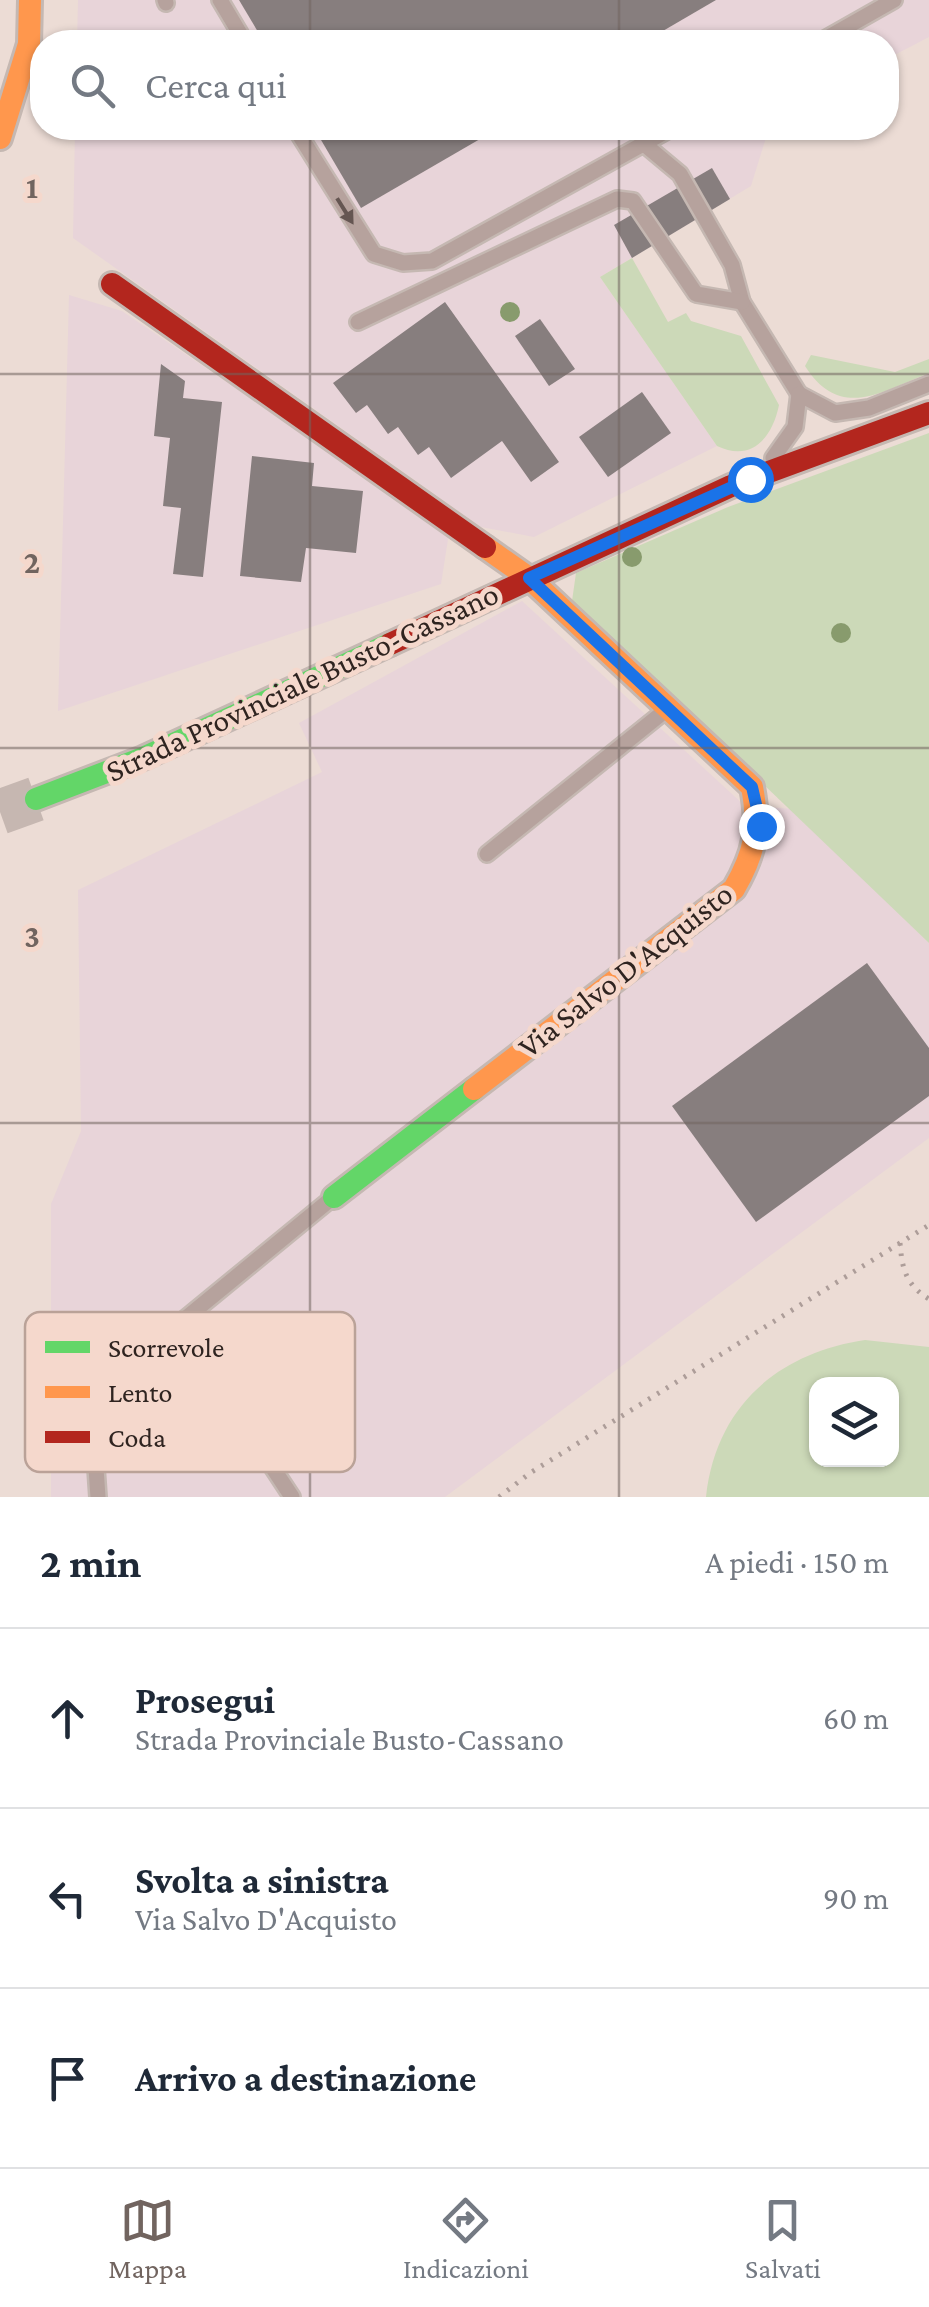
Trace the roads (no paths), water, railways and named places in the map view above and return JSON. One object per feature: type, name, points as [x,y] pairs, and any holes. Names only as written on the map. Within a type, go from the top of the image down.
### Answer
[{"type":"main road","points":[[0,138],[29,44],[30,0]]},
{"type":"main road","name":"Via Salvo D'Acquisto","points":[[112,284],[529,578],[752,787],[761,826],[755,854],[734,889],[334,1197]]},
{"type":"main road","name":"Strada Provinciale Busto-Cassano","points":[[36,799],[143,758],[740,482],[929,413]]},
{"type":"lane","points":[[220,0],[238,30]]},
{"type":"lane","points":[[841,30],[894,0]]},
{"type":"lane","points":[[303,140],[374,254],[403,264],[432,261],[651,140]]},
{"type":"lane","points":[[644,144],[680,174],[732,265],[742,302],[800,394],[835,413],[868,408],[929,384]]},
{"type":"lane","points":[[358,322],[617,199],[633,202],[696,294],[742,302]]},
{"type":"lane","points":[[740,482],[777,454],[796,427],[800,394]]},
{"type":"lane","points":[[487,854],[666,710]]},
{"type":"lane","points":[[193,1312],[334,1197]]},
{"type":"lane","points":[[96,1472],[98,1497]]},
{"type":"lane","points":[[276,1472],[292,1497]]},
{"type":"tunnel","points":[[0,812],[36,799]]}]
